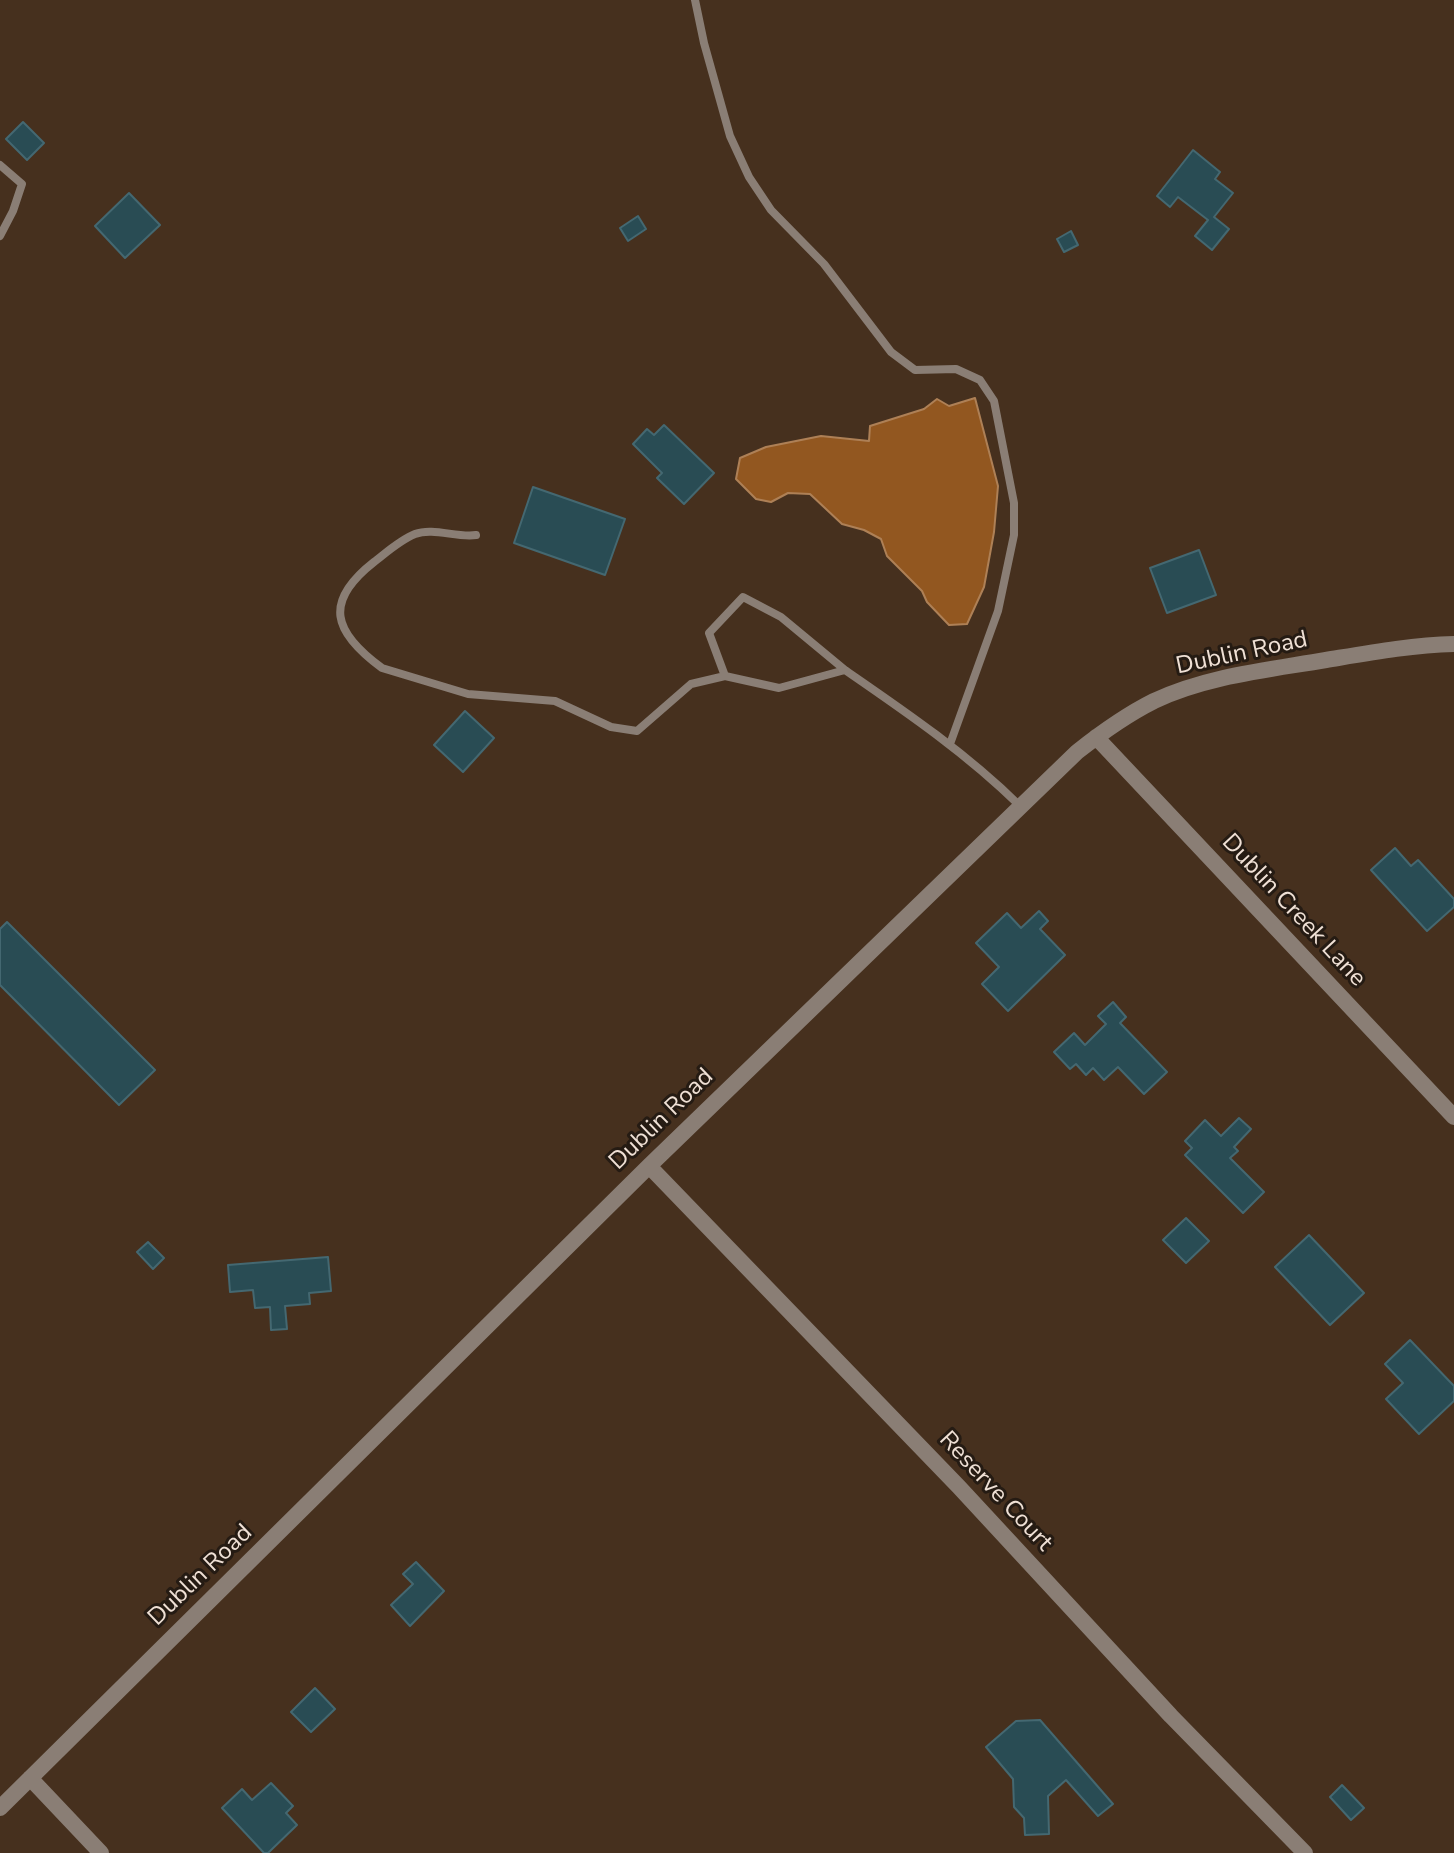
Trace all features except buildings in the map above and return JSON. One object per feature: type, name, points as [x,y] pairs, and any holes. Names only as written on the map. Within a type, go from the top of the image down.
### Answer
[{"type":"street","name":"Dublin Road","points":[[0,1808],[649,1166],[1019,805],[1096,737],[1155,701],[1198,685],[1363,654],[1454,644]]},
{"type":"street","name":"Dublin Creek Lane","points":[[1096,737],[1454,1117]]},
{"type":"street","name":"Reserve Court","points":[[649,1166],[959,1487],[1171,1716],[1305,1853]]},
{"type":"street","points":[[30,1778],[101,1853]]},
{"type":"lane","points":[[695,0],[730,136],[749,177],[771,210],[824,264],[891,352],[915,370],[956,369],[980,380],[994,401],[1014,503],[1014,535],[998,611],[950,744]]},
{"type":"lane","points":[[0,165],[22,184],[0,236]]},
{"type":"lane","points":[[476,535],[461,537],[417,533],[394,547],[354,580],[338,607],[341,624],[370,660],[382,668],[468,694],[555,701],[611,727],[637,731],[691,684],[725,676],[779,688],[845,670]]},
{"type":"lane","points":[[725,676],[709,633],[743,597],[781,617],[845,670],[950,744],[986,772],[1019,805]]},
{"type":"shaded area","points":[[975,398],[998,486],[984,587],[967,624],[949,625],[927,602],[922,591],[887,556],[881,539],[842,524],[810,494],[788,493],[771,502],[756,499],[736,479],[740,458],[766,447],[821,436],[869,441],[870,426],[924,409],[937,399],[949,406]]}]
